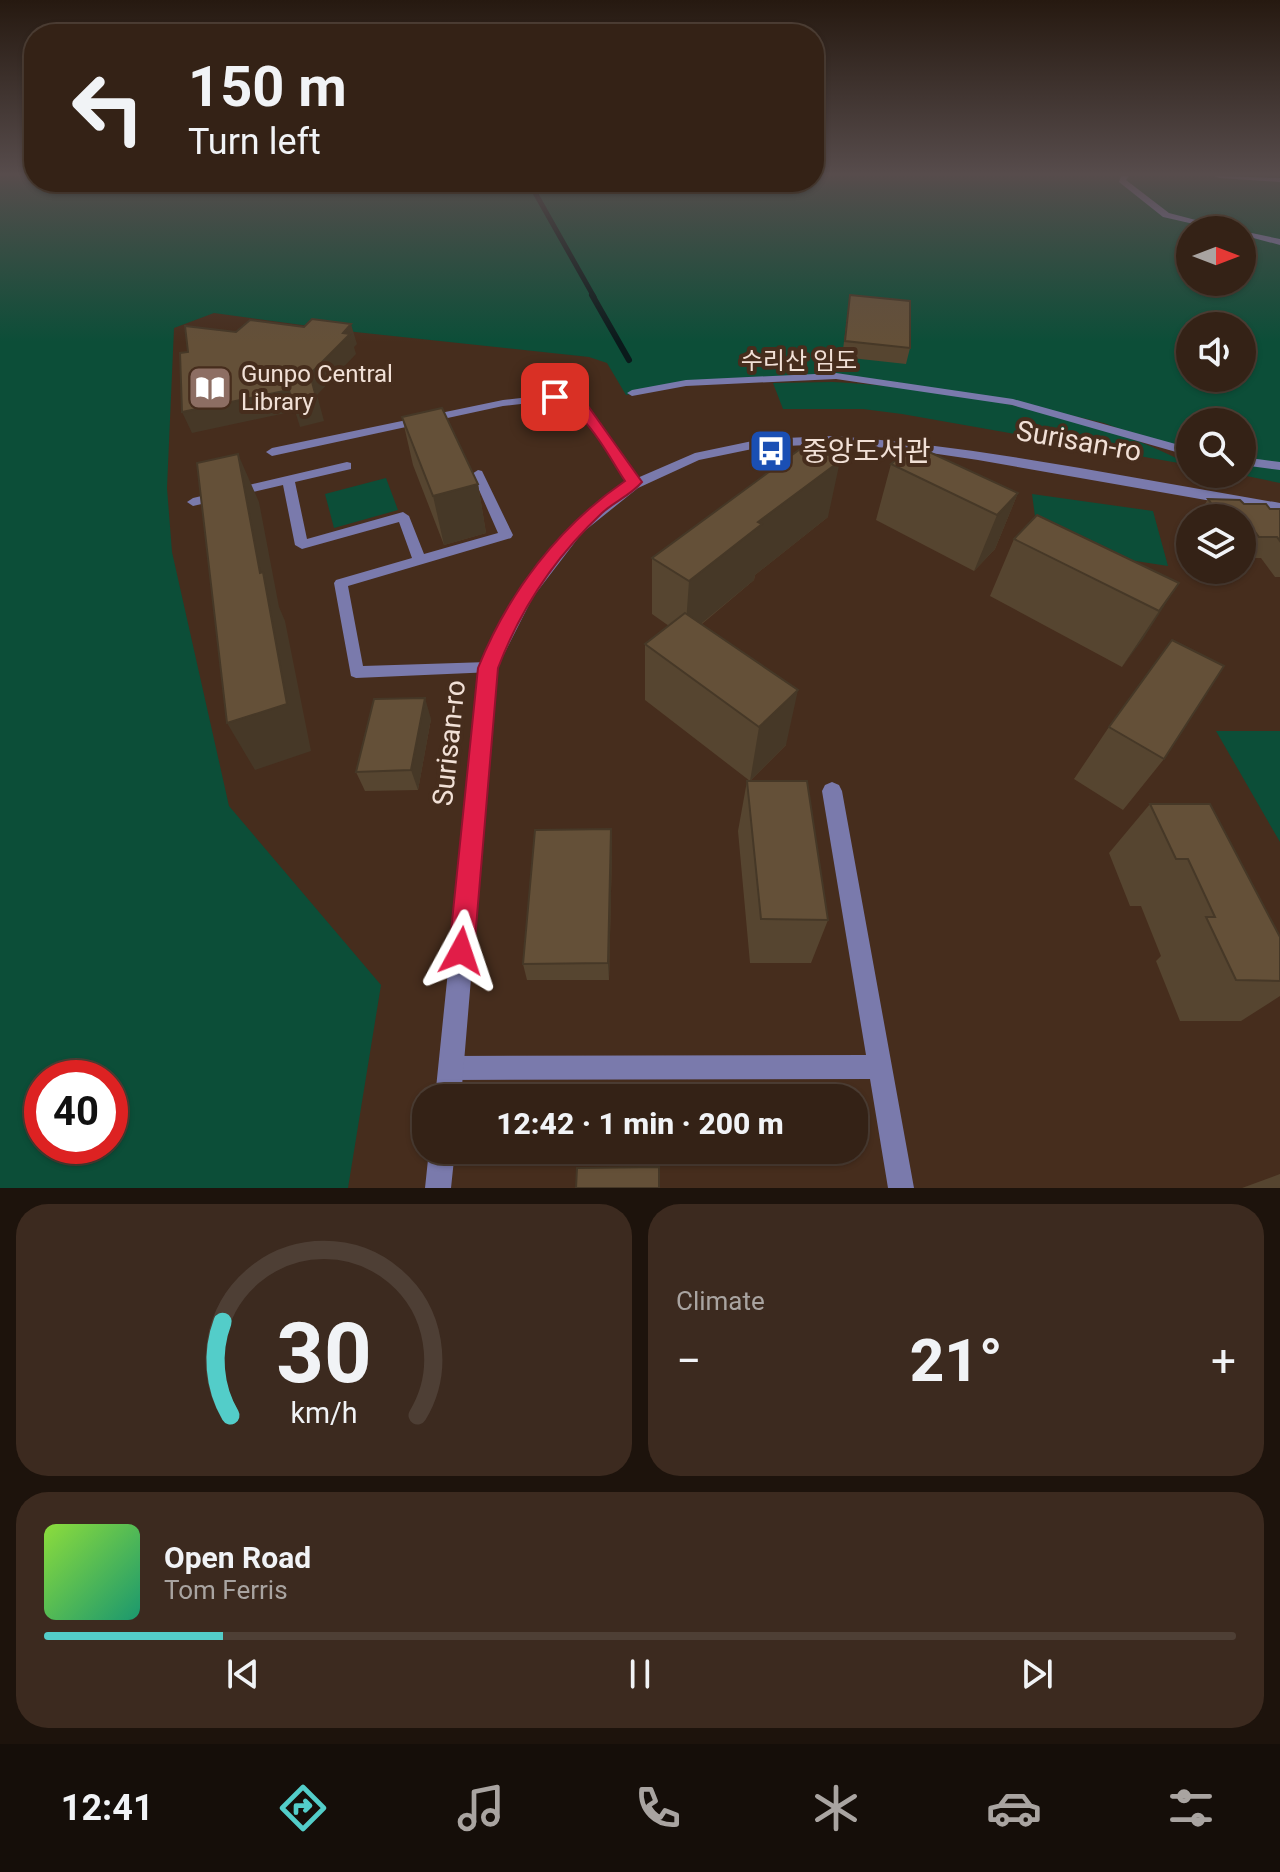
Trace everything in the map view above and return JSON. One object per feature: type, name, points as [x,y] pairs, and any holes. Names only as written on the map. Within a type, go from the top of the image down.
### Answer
[{"type":"street","name":"Surisan-ro","points":[[449,1084],[488,668],[500,639],[548,559],[598,507],[634,482],[688,457],[724,448],[818,439],[898,444],[993,457],[1280,508]]},
{"type":"street","points":[[832,791],[901,1188]]},
{"type":"street","points":[[451,1068],[880,1067]]},
{"type":"street","points":[[438,1188],[441,1164]]},
{"type":"lane","points":[[1256,236],[1280,242]]},
{"type":"lane","name":"수리산 임도","points":[[632,393],[686,383],[836,376],[1013,402],[1176,448]]},
{"type":"lane","points":[[272,452],[503,403],[555,397],[571,400],[583,409],[634,482]]},
{"type":"lane","points":[[1256,463],[1280,466]]},
{"type":"lane","points":[[193,502],[347,466]]},
{"type":"lane","points":[[478,474],[506,535],[341,583],[356,672],[488,668]]},
{"type":"lane","points":[[288,480],[302,545],[403,516],[420,560]]},
{"type":"green space","points":[[0,231],[1176,231],[1176,296],[1256,296],[1256,231],[1280,231],[1280,483],[1256,478],[1256,408],[1176,408],[1176,451],[1104,423],[1013,402],[837,376],[686,383],[626,395],[607,363],[589,357],[346,331],[214,313],[174,328],[167,488],[172,552],[229,806],[381,985],[348,1188],[0,1188]]},
{"type":"green space","points":[[773,383],[874,385],[1016,406],[1109,431],[1152,447],[1176,458],[1176,463],[902,414],[863,409],[783,409]]},
{"type":"green space","points":[[386,478],[398,510],[334,528],[325,494]]},
{"type":"green space","points":[[1032,494],[1153,511],[1168,566],[1039,546]]},
{"type":"green space","points":[[1216,731],[1280,731],[1280,842]]},
{"type":"building","points":[[850,295],[910,301],[910,348],[845,341]]},
{"type":"building","points":[[312,319],[351,324],[343,333],[350,334],[310,374],[317,401],[293,406],[289,390],[182,412],[180,353],[188,352],[185,326],[236,332],[250,320],[304,327]]},
{"type":"building","points":[[442,408],[478,484],[433,496],[402,417]]},
{"type":"building","points":[[807,444],[840,461],[758,522],[762,524],[689,581],[652,558]]},
{"type":"building","points":[[914,445],[1018,493],[997,515],[891,464]]},
{"type":"building","points":[[238,454],[287,704],[227,723],[197,463]]},
{"type":"building","points":[[1208,499],[1240,500],[1244,504],[1212,504]]},
{"type":"building","points":[[1256,504],[1280,509],[1280,541],[1277,537],[1259,537],[1256,533]]},
{"type":"building","points":[[1037,515],[1178,584],[1159,611],[1014,539]]},
{"type":"building","points":[[685,613],[798,690],[759,727],[645,644]]},
{"type":"building","points":[[1172,640],[1224,666],[1164,759],[1109,727]]},
{"type":"building","points":[[425,698],[411,770],[356,772],[374,699]]},
{"type":"building","points":[[747,781],[807,781],[828,920],[761,919]]},
{"type":"building","points":[[1150,804],[1210,804],[1280,937],[1280,981],[1236,980],[1206,917],[1215,917],[1188,859],[1176,859]]},
{"type":"building","points":[[611,829],[608,963],[523,964],[535,830]]},
{"type":"building","points":[[659,1167],[659,1188],[576,1188],[577,1168]]},
{"type":"waterway","points":[[557,231],[594,297]]},
{"type":"waterway","points":[[592,295],[629,360]]},
{"type":"place","name":"Gunpo Central Library","points":[[210,388]]},
{"type":"place","name":"중앙도서관","points":[[771,451]]},
{"type":"route","points":[[461,951],[488,668],[500,639],[548,559],[598,507],[634,482],[583,409],[571,400],[555,397]]}]
